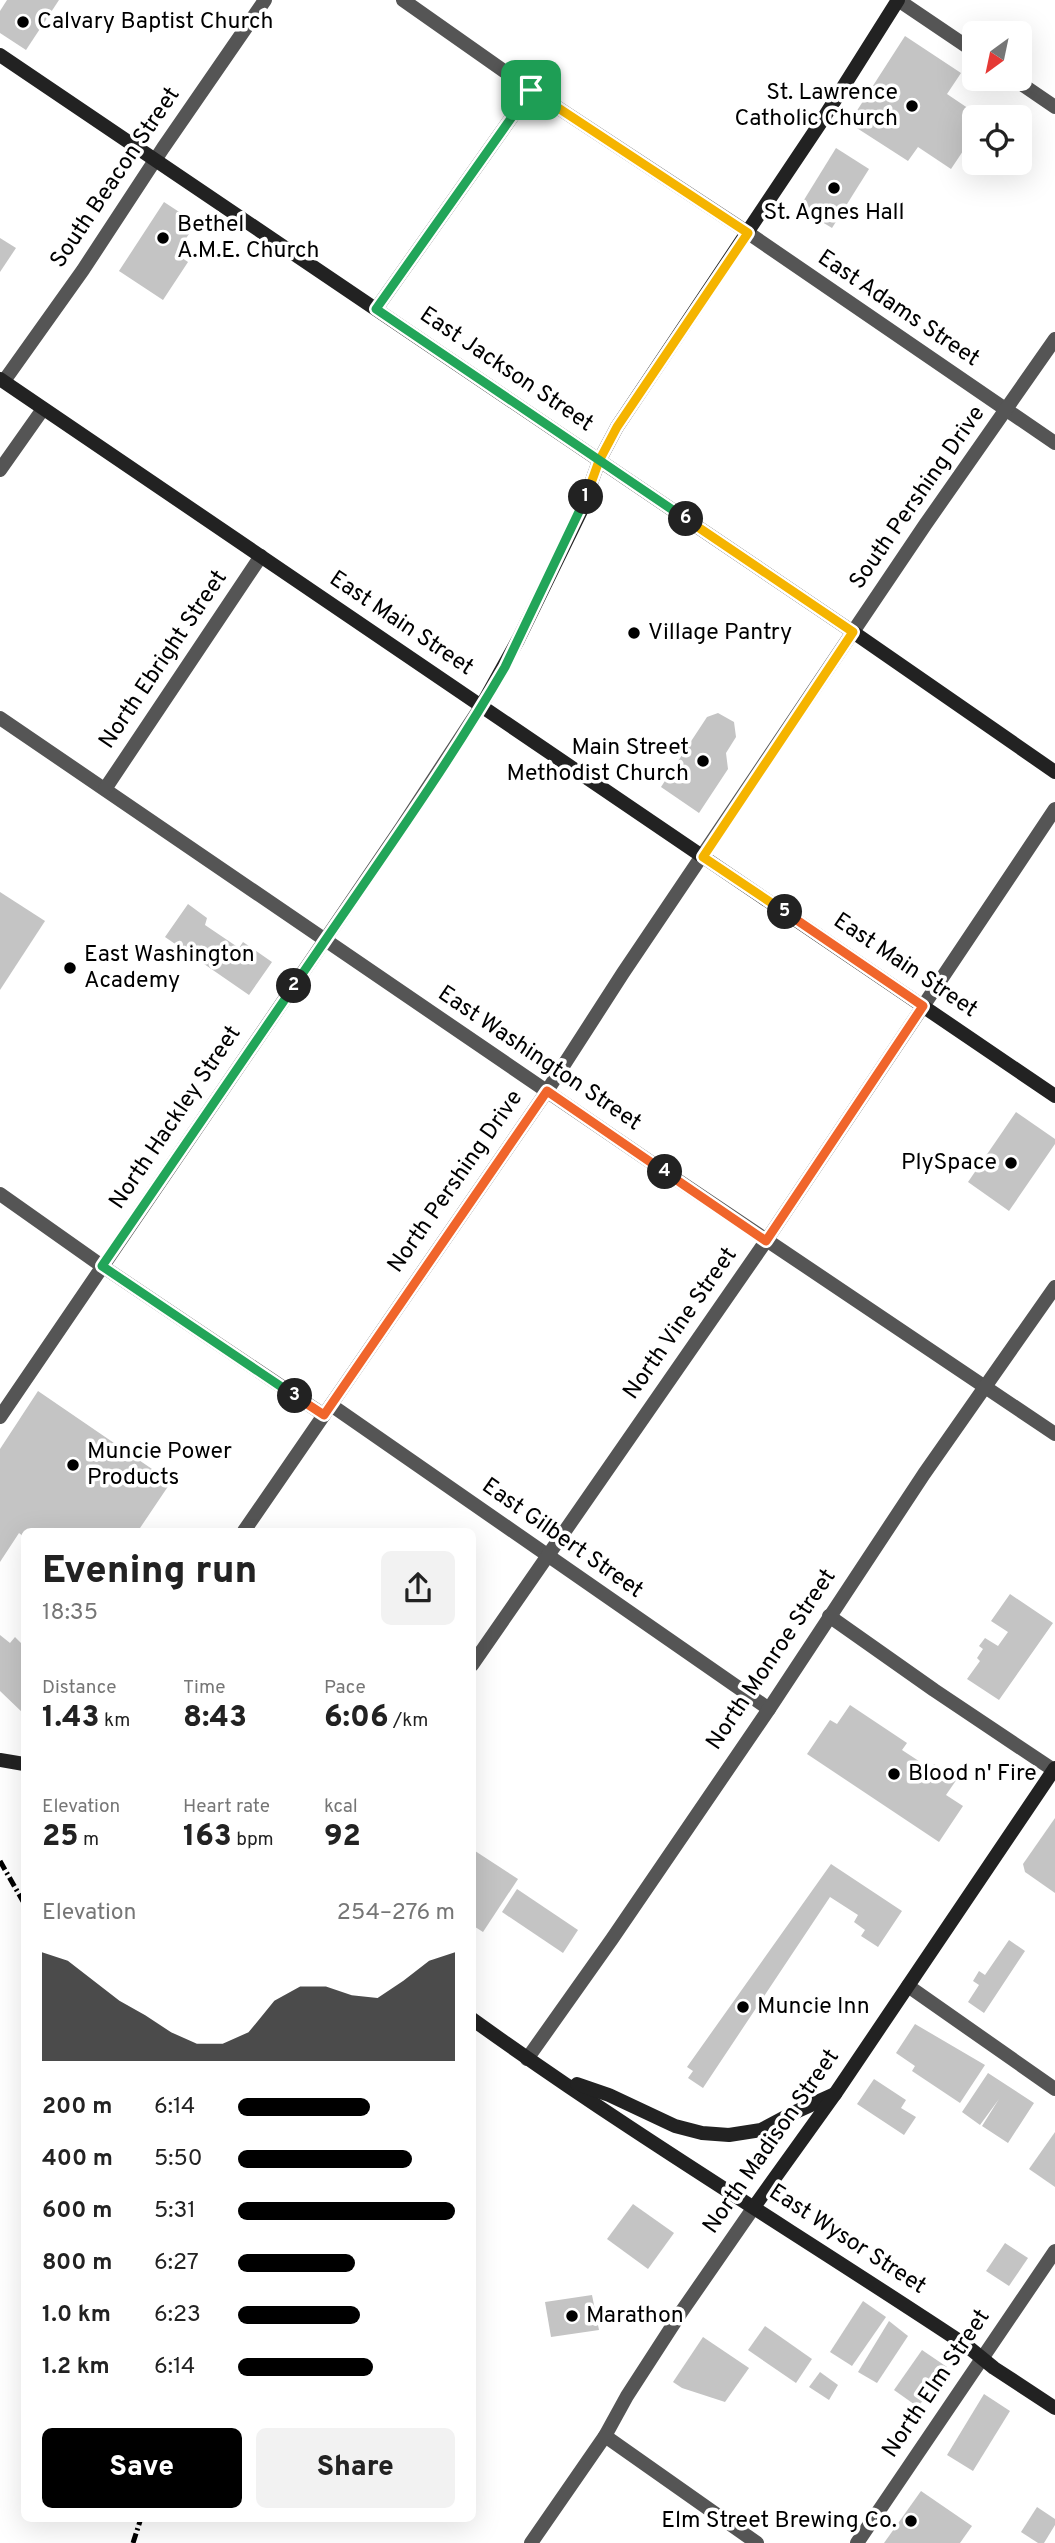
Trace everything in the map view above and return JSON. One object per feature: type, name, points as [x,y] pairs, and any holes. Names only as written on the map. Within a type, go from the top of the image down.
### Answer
[{"type":"main road","points":[[482,705],[505,667],[581,511],[599,461],[617,427],[748,233],[898,0]]},
{"type":"main road","name":"East Jackson Street","points":[[0,55],[853,632],[1055,772]]},
{"type":"main road","name":"East Main Street","points":[[2,380],[1055,1096]]},
{"type":"main road","points":[[0,1760],[21,1764]]},
{"type":"main road","name":"North Madison Street","points":[[754,2207],[835,2094],[1054,1770]]},
{"type":"main road","name":"East Wysor Street","points":[[476,2022],[527,2059],[860,2274],[1055,2408]]},
{"type":"main road","points":[[562,2080],[609,2095],[675,2126],[702,2133],[729,2135],[761,2130],[835,2094]]},
{"type":"street","name":"South Beacon Street","points":[[2,380],[83,270],[155,159],[265,0]]},
{"type":"street","name":"East Adams Street","points":[[403,0],[531,90],[748,233],[1055,443]]},
{"type":"street","points":[[898,0],[962,43]]},
{"type":"street","points":[[376,309],[531,90]]},
{"type":"street","points":[[1032,91],[1055,107]]},
{"type":"street","name":"South Pershing Drive","points":[[703,857],[853,632],[1055,339]]},
{"type":"street","points":[[0,470],[43,409]]},
{"type":"street","name":"North Ebright Street","points":[[105,789],[261,556]]},
{"type":"street","name":"North Hackley Street","points":[[0,1417],[482,705]]},
{"type":"street","name":"East Washington Street","points":[[0,718],[766,1241],[1055,1434]]},
{"type":"street","name":"North Vine Street","points":[[476,1659],[766,1241],[1055,809]]},
{"type":"street","name":"North Pershing Drive","points":[[246,1528],[547,1091],[623,973],[703,857]]},
{"type":"street","name":"East Gilbert Street","points":[[0,1194],[102,1266],[327,1410],[769,1709]]},
{"type":"street","name":"North Monroe Street","points":[[527,2059],[769,1709],[984,1386],[999,1369],[1055,1287]]},
{"type":"street","points":[[829,1616],[1054,1770]]},
{"type":"street","points":[[908,1986],[1055,2089]]},
{"type":"street","name":"North Madison Street","points":[[531,2543],[605,2436],[627,2396],[682,2311],[754,2207]]},
{"type":"street","name":"North Elm Street","points":[[858,2543],[1055,2251]]},
{"type":"street","points":[[605,2436],[757,2543]]},
{"type":"building","name":"Calvary Baptist Church","points":[[7,0],[59,0],[26,50],[0,33],[0,11]]},
{"type":"building","name":"St. Lawrence Catholic Church","points":[[905,36],[961,73],[947,94],[963,105],[962,152],[951,169],[918,147],[908,161],[849,123]]},
{"type":"building","name":"St. Agnes Hall","points":[[836,148],[869,169],[832,228],[799,208]]},
{"type":"building","name":"Bethel A.M.E. Church","points":[[164,202],[196,223],[176,254],[188,262],[163,300],[119,271]]},
{"type":"building","points":[[0,238],[16,248],[0,272]]},
{"type":"building","name":"Main Street Methodist Church","points":[[718,713],[734,722],[736,737],[726,753],[728,769],[699,813],[661,787],[707,717]]},
{"type":"building","name":"East Washington Academy","points":[[0,892],[45,921],[0,990]]},
{"type":"building","points":[[188,904],[207,918],[205,925],[239,948],[243,942],[272,962],[249,995],[165,937]]},
{"type":"building","name":"PlySpace","points":[[1016,1112],[1055,1139],[1055,1144],[1009,1211],[968,1182]]},
{"type":"building","name":"Muncie Power Products","points":[[38,1391],[171,1482],[140,1528],[21,1528],[21,1535],[19,1533],[0,1562],[0,1449]]},
{"type":"building","points":[[1010,1594],[1053,1623],[999,1700],[967,1679],[980,1661],[977,1658],[983,1649],[979,1646],[985,1638],[998,1646],[1008,1632],[991,1621]]},
{"type":"building","points":[[0,1635],[10,1643],[15,1637],[21,1643],[21,1711],[0,1691]]},
{"type":"building","name":"Blood n' Fire","points":[[850,1705],[907,1743],[902,1750],[931,1769],[934,1764],[957,1779],[946,1795],[963,1806],[939,1842],[807,1754],[830,1720],[837,1724]]},
{"type":"building","points":[[1055,1818],[1055,1893],[1025,1872],[1023,1864]]},
{"type":"building","points":[[476,1852],[518,1879],[483,1932],[476,1928]]},
{"type":"building","name":"Muncie Inn","points":[[831,1864],[902,1911],[878,1947],[861,1936],[865,1930],[854,1922],[858,1915],[830,1897],[703,2088],[688,2078],[693,2071],[687,2067]]},
{"type":"building","points":[[517,1889],[578,1930],[563,1953],[502,1912]]},
{"type":"building","points":[[1009,1940],[1025,1951],[984,2013],[968,2002],[979,1985],[973,1981],[979,1971],[985,1975]]},
{"type":"building","points":[[915,2024],[985,2065],[960,2103],[912,2071],[915,2066],[896,2053]]},
{"type":"building","points":[[988,2073],[1034,2103],[1008,2143],[982,2126],[999,2099],[980,2125],[962,2112]]},
{"type":"building","points":[[874,2079],[906,2100],[901,2108],[916,2117],[904,2135],[857,2104]]},
{"type":"building","points":[[1055,2132],[1055,2187],[1029,2169]]},
{"type":"building","points":[[633,2204],[674,2233],[648,2269],[607,2239]]},
{"type":"building","points":[[1005,2243],[1028,2258],[1009,2286],[986,2271]]},
{"type":"building","name":"Marathon","points":[[592,2295],[599,2330],[551,2337],[545,2302]]},
{"type":"building","points":[[863,2301],[886,2317],[852,2366],[830,2352]]},
{"type":"building","points":[[889,2321],[908,2336],[877,2383],[858,2372]]},
{"type":"building","points":[[765,2326],[812,2359],[796,2383],[748,2350]]},
{"type":"building","points":[[703,2337],[749,2368],[725,2402],[682,2388],[673,2382]]},
{"type":"building","points":[[922,2350],[947,2367],[918,2407],[894,2390]]},
{"type":"building","points":[[820,2372],[838,2385],[829,2400],[809,2387]]},
{"type":"building","points":[[984,2394],[1010,2411],[973,2471],[947,2455]]},
{"type":"building","points":[[921,2491],[972,2526],[960,2543],[884,2543]]},
{"type":"building","points":[[1037,2507],[1055,2519],[1055,2525],[1044,2543],[1038,2543],[1021,2532]]},
{"type":"railway","points":[[0,1861],[21,1898]]},
{"type":"railway","points":[[133,2543],[140,2522]]},
{"type":"place","name":"Calvary Baptist Church","points":[[23,22]]},
{"type":"place","name":"St. Lawrence Catholic Church","points":[[912,106]]},
{"type":"place","name":"St. Agnes Hall","points":[[834,188]]},
{"type":"place","name":"Bethel A.M.E. Church","points":[[163,238]]},
{"type":"place","name":"Village Pantry","points":[[634,633]]},
{"type":"place","name":"Main Street Methodist Church","points":[[703,761]]},
{"type":"place","name":"East Washington Academy","points":[[70,968]]},
{"type":"place","name":"PlySpace","points":[[1011,1163]]},
{"type":"place","name":"Muncie Power Products","points":[[73,1465]]},
{"type":"place","name":"Blood n' Fire","points":[[894,1774]]},
{"type":"place","name":"Muncie Inn","points":[[743,2007]]},
{"type":"place","name":"Marathon","points":[[572,2316]]},
{"type":"place","name":"Elm Street Brewing Co.","points":[[911,2521]]},
{"type":"route","points":[[531,90],[376,309],[599,461],[853,632],[703,857],[923,1006],[766,1241],[547,1091],[324,1415],[102,1266],[402,827],[482,705],[505,667],[581,511],[599,461],[617,427],[748,233],[531,90]]}]
